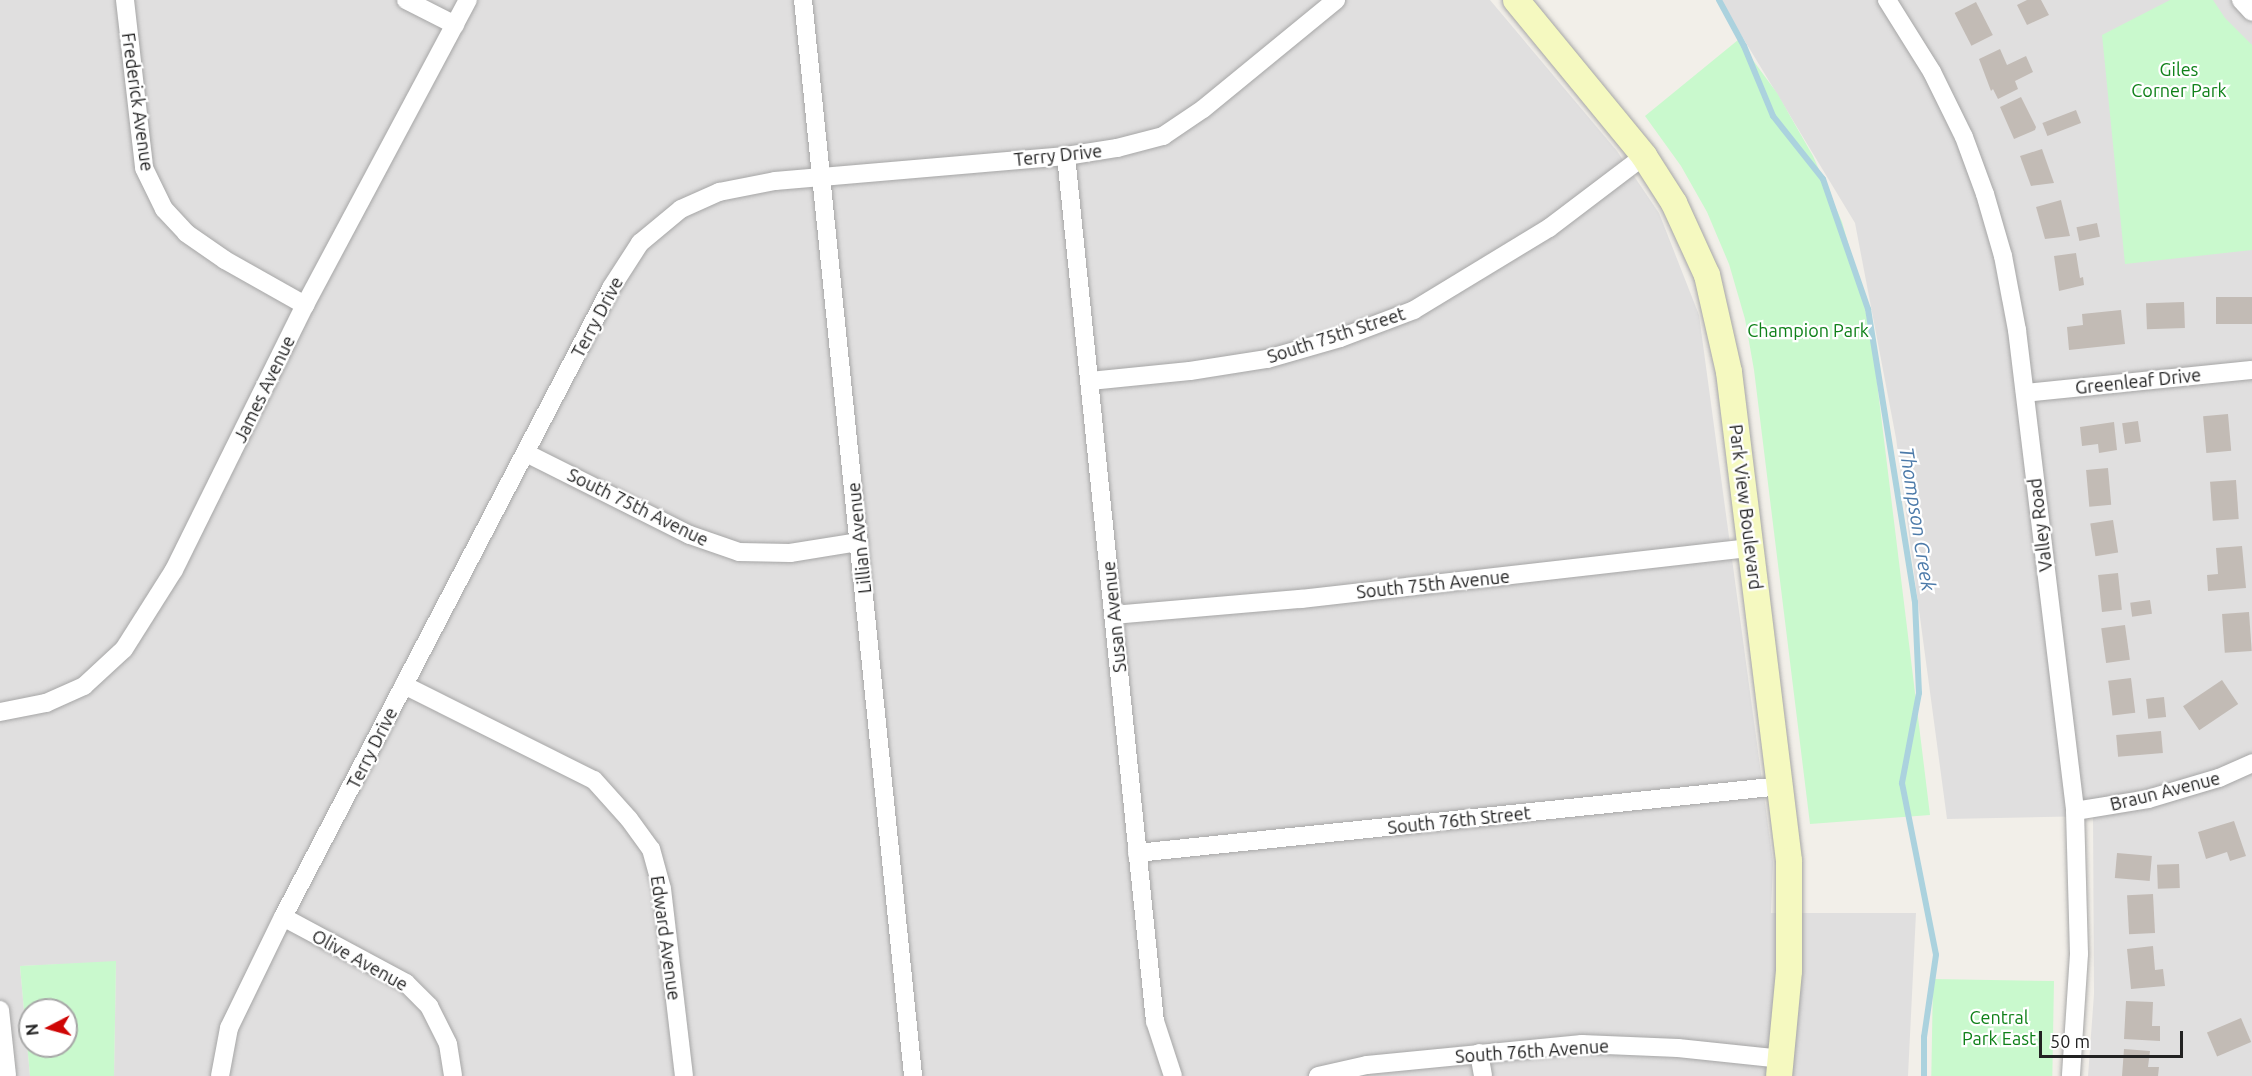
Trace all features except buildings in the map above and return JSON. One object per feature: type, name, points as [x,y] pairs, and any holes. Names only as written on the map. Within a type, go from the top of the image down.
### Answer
[{"type":"street","name":"Frederick Avenue","points":[[125,0],[144,168],[164,209],[186,233],[225,260],[305,305]]},
{"type":"street","points":[[406,0],[455,25]]},
{"type":"street","name":"James Avenue","points":[[0,712],[46,704],[84,686],[124,649],[174,570],[305,305],[468,0]]},
{"type":"street","name":"Lillian Avenue","points":[[804,0],[820,177],[913,1076]]},
{"type":"street","name":"Terry Drive","points":[[220,1076],[229,1028],[284,917],[611,288],[640,243],[681,209],[718,192],[775,181],[1066,156],[1117,148],[1163,136],[1203,109],[1336,0]]},
{"type":"street","name":"Park View Boulevard","points":[[1516,0],[1644,156],[1674,204],[1707,275],[1729,372],[1789,861],[1789,971],[1781,1068]]},
{"type":"street","name":"Valley Road","points":[[1887,0],[1912,37],[1948,103],[1985,194],[2005,265],[2025,393],[2075,811],[2079,954],[2071,1076]]},
{"type":"street","points":[[2241,0],[2252,12]]},
{"type":"street","name":"Susan Avenue","points":[[1066,156],[1155,1021],[1173,1076]]},
{"type":"street","name":"South 75th Street","points":[[1090,381],[1190,371],[1267,359],[1340,338],[1414,310],[1550,228],[1644,156]]},
{"type":"street","name":"Greenleaf Drive","points":[[2025,393],[2252,370]]},
{"type":"street","name":"South 75th Avenue","points":[[526,453],[690,535],[739,552],[790,553],[859,542]]},
{"type":"street","name":"South 75th Avenue","points":[[1113,615],[1301,599],[1752,548]]},
{"type":"street","name":"Edward Avenue","points":[[405,685],[594,780],[651,849],[662,889],[684,1076]]},
{"type":"street","name":"Braun Avenue","points":[[2075,811],[2148,799],[2219,778],[2252,763]]},
{"type":"street","name":"South 76th Street","points":[[1137,854],[1781,786]]},
{"type":"street","name":"Olive Avenue","points":[[284,917],[406,983],[429,1006],[448,1044],[453,1076]]},
{"type":"street","points":[[0,1010],[7,1076]]},
{"type":"street","name":"South 76th Avenue","points":[[1318,1076],[1367,1065],[1582,1044],[1678,1048],[1781,1068]]},
{"type":"street","points":[[1479,1053],[1483,1076]]},
{"type":"shaded area","points":[[0,0],[1490,0],[1617,151],[1659,213],[1699,315],[1773,862],[1771,913],[1916,913],[1908,1076],[114,1076],[116,962],[20,966],[23,998],[18,998],[18,1058],[28,1058],[30,1076],[0,1076]]},
{"type":"shaded area","points":[[1720,0],[2252,0],[2252,1076],[2088,1076],[2094,994],[2093,816],[1947,819],[1896,438],[1855,223]]},
{"type":"green space","name":"Giles Corner Park","points":[[2170,0],[2213,0],[2225,18],[2252,45],[2252,250],[2125,264],[2102,35]]},
{"type":"green space","name":"Champion Park","points":[[1738,40],[1777,93],[1813,156],[1842,222],[1861,288],[1873,350],[1930,815],[1810,824],[1754,370],[1745,319],[1729,264],[1707,212],[1681,166],[1645,116]]},
{"type":"green space","points":[[116,961],[114,1076],[30,1076],[28,1058],[78,1058],[78,998],[23,998],[20,966]]},
{"type":"green space","name":"Central Park East","points":[[1933,979],[2054,981],[2052,1076],[1931,1076]]},
{"type":"waterway","name":"Thompson Creek","points":[[1719,0],[1744,46],[1773,116],[1823,179],[1868,309],[1915,602],[1919,693],[1902,783],[1936,955],[1924,1037],[1924,1076]]}]
